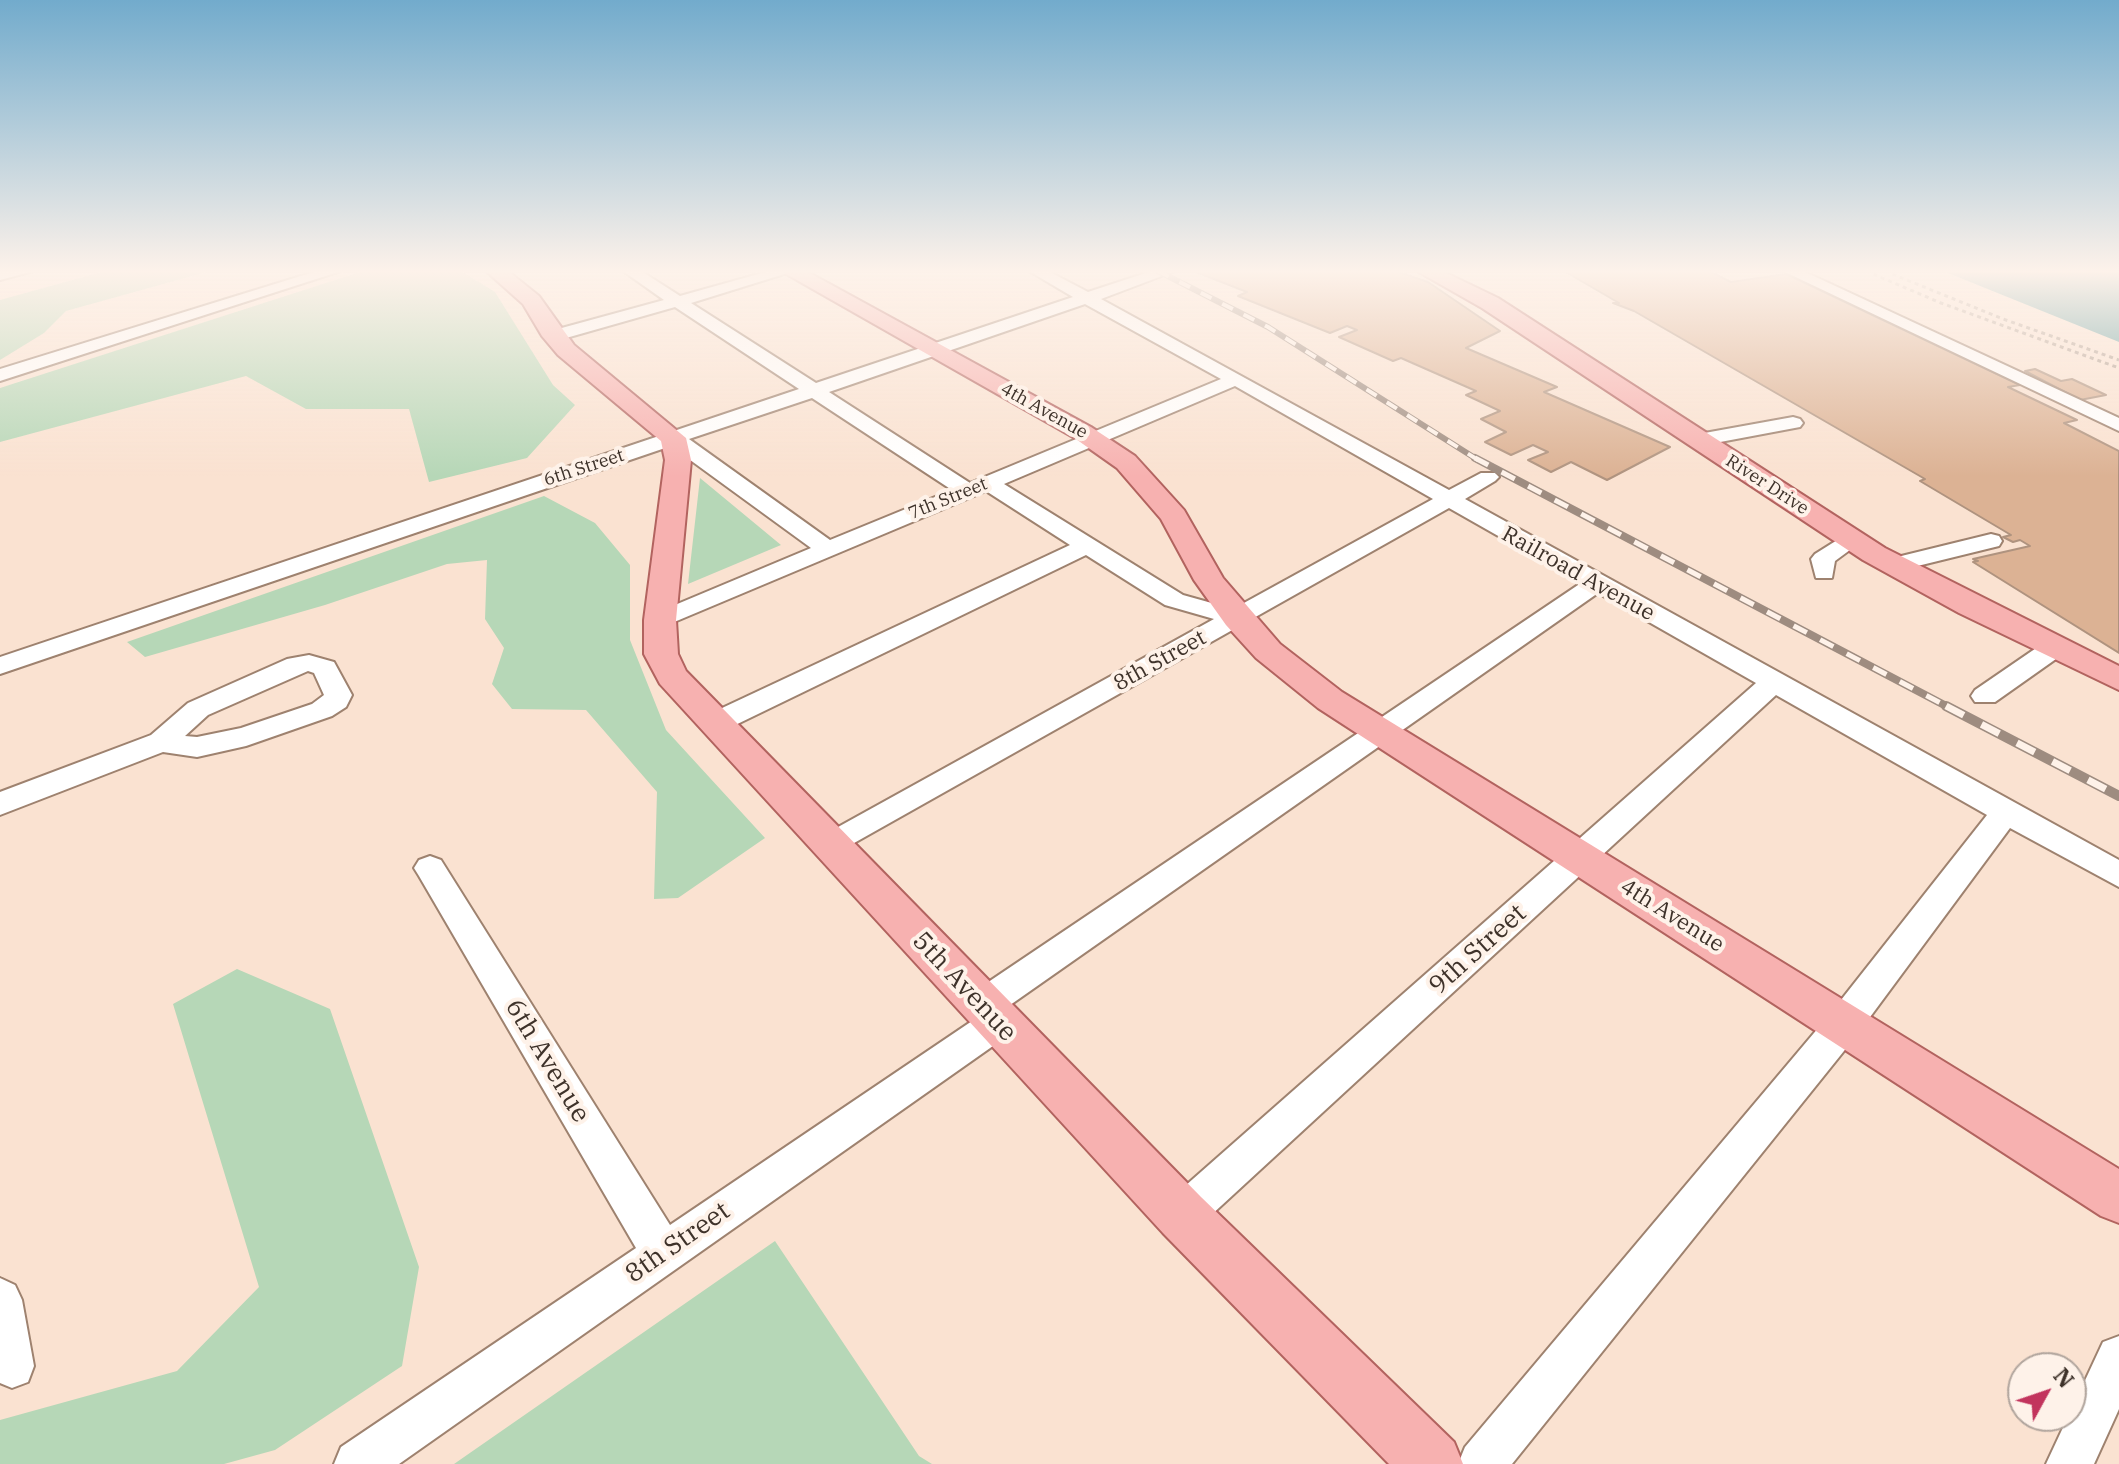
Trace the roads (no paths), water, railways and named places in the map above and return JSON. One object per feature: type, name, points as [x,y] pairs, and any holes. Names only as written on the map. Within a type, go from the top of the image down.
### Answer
[{"type":"main road","points":[[557,339],[673,438]]},
{"type":"main road","name":"4th Avenue","points":[[914,339],[1094,440],[1126,462],[1160,497],[1209,580],[1237,618],[1296,675],[2119,1198]]},
{"type":"main road","name":"River Drive","points":[[1544,339],[1893,565],[2119,679]]},
{"type":"main road","name":"5th Avenue","points":[[673,438],[678,460],[660,620],[664,665],[989,1014],[1182,1215],[1432,1464]]},
{"type":"street","points":[[0,375],[114,339]]},
{"type":"street","name":"4th Avenue","points":[[736,339],[813,390],[1086,546],[1174,600],[1237,618]]},
{"type":"street","name":"6th Street","points":[[0,666],[966,339]]},
{"type":"street","name":"Railroad Avenue","points":[[1163,339],[2119,875]]},
{"type":"street","points":[[1937,339],[2119,425]]},
{"type":"street","name":"7th Street","points":[[660,620],[1236,379]]},
{"type":"street","points":[[1699,440],[1793,423]]},
{"type":"street","points":[[673,438],[710,461],[827,549]]},
{"type":"street","name":"8th Street","points":[[831,845],[1488,477]]},
{"type":"street","points":[[1824,573],[1823,559],[1850,539]]},
{"type":"street","points":[[1893,565],[1991,541]]},
{"type":"street","points":[[715,723],[1086,546]]},
{"type":"street","name":"8th Street","points":[[358,1464],[663,1253],[1381,731],[1596,584]]},
{"type":"street","points":[[1985,696],[2054,648]]},
{"type":"street","points":[[0,804],[161,742],[198,709],[296,665],[309,663],[325,668],[338,695],[336,701],[322,710],[246,737],[197,747],[161,742]]},
{"type":"street","name":"9th Street","points":[[1182,1215],[1773,683]]},
{"type":"street","points":[[1482,1464],[1843,1025],[2006,812]]},
{"type":"street","name":"6th Avenue","points":[[430,868],[663,1253]]},
{"type":"street","points":[[0,1300],[12,1366]]},
{"type":"street","points":[[2070,1464],[2119,1358]]},
{"type":"railway","points":[[1287,339],[1478,460]]},
{"type":"railway","points":[[1475,458],[1950,708]]},
{"type":"railway","points":[[1946,706],[2119,796]]}]
